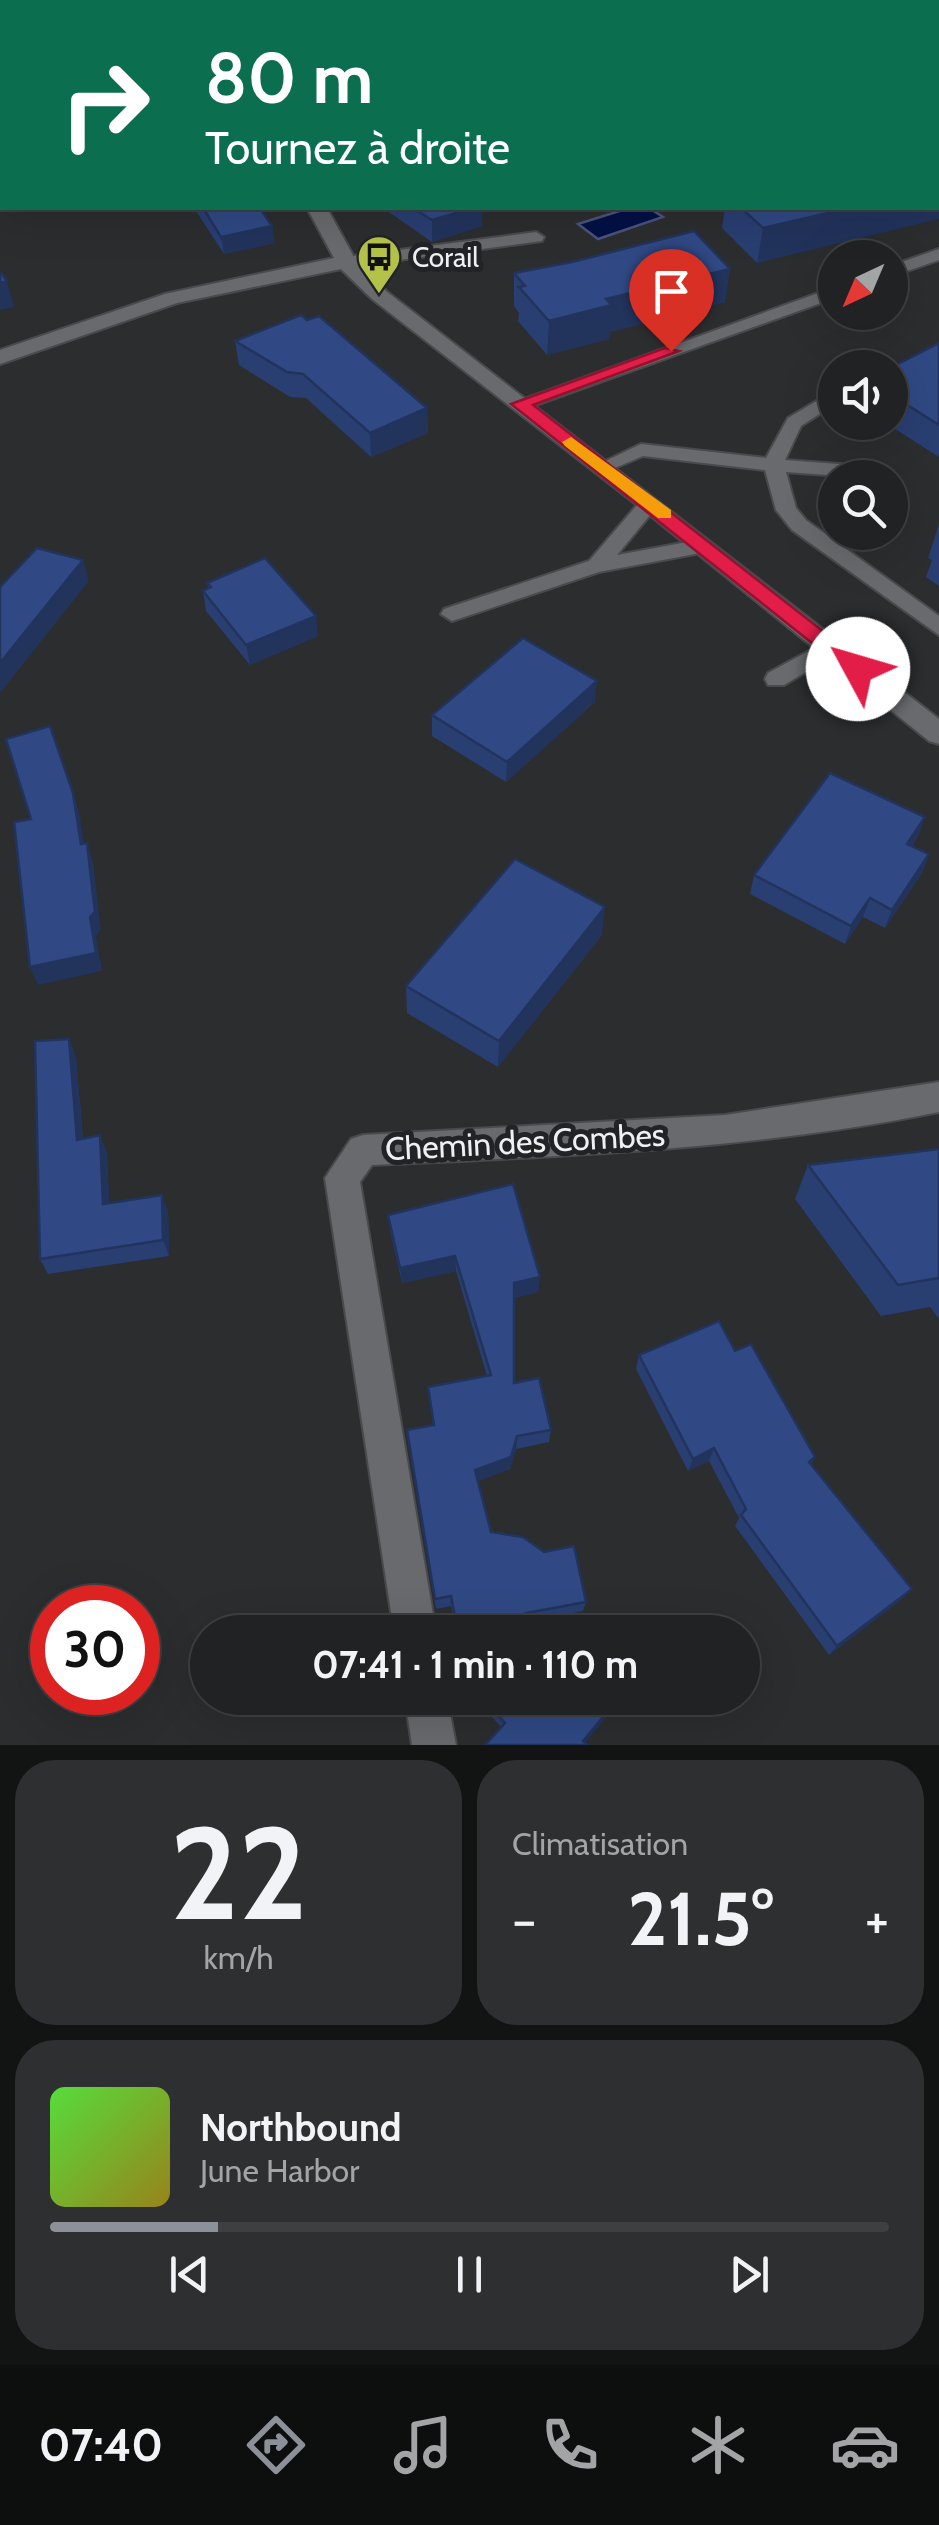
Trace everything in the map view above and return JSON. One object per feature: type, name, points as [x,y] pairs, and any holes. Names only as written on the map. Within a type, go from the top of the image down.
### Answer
[{"type":"street","points":[[319,210],[346,262],[379,296],[603,466],[939,734]]},
{"type":"street","points":[[0,357],[172,298],[346,262]]},
{"type":"street","name":"Chemin des Combes","points":[[412,1615],[342,1178],[363,1150],[718,1133],[842,1118],[939,1097]]},
{"type":"street","points":[[429,1715],[434,1745]]},
{"type":"lane","points":[[346,262],[536,238]]},
{"type":"lane","points":[[908,265],[939,254]]},
{"type":"lane","points":[[520,404],[818,298]]},
{"type":"lane","points":[[818,406],[782,433],[774,464],[786,510],[798,525],[939,627]]},
{"type":"lane","points":[[603,466],[641,450],[818,468]]},
{"type":"lane","points":[[596,566],[650,503]]},
{"type":"lane","points":[[452,614],[596,566],[704,546]]},
{"type":"lane","points":[[776,679],[830,647]]},
{"type":"shaded area","points":[[623,210],[652,210],[663,217],[598,239],[578,224]]},
{"type":"building","points":[[204,210],[261,210],[272,226],[221,237]]},
{"type":"building","points":[[416,210],[467,210],[432,220]]},
{"type":"building","points":[[743,210],[841,210],[763,228]]},
{"type":"building","points":[[694,231],[730,269],[606,299],[612,305],[549,321],[519,287],[525,286],[514,273],[572,262]]},
{"type":"building","points":[[301,315],[307,320],[319,316],[427,408],[370,433],[303,374],[287,372],[235,341]]},
{"type":"building","points":[[939,343],[939,425],[908,405],[908,359]]},
{"type":"building","points":[[37,548],[83,560],[0,663],[0,587]]},
{"type":"building","points":[[265,558],[316,616],[246,645],[203,591],[211,587],[207,583]]},
{"type":"building","points":[[523,638],[597,681],[507,762],[432,715]]},
{"type":"building","points":[[50,726],[73,793],[81,844],[87,843],[95,912],[90,917],[96,953],[30,967],[14,822],[31,819],[6,739]]},
{"type":"building","points":[[830,773],[925,817],[907,844],[929,854],[892,910],[870,898],[851,926],[754,875]]},
{"type":"building","points":[[515,859],[605,907],[499,1041],[406,986]]},
{"type":"building","points":[[69,1039],[77,1140],[100,1135],[103,1204],[162,1195],[163,1240],[40,1259],[35,1041]]},
{"type":"building","points":[[939,1149],[939,1278],[898,1285],[808,1165]]},
{"type":"building","points":[[513,1184],[540,1277],[514,1283],[514,1383],[539,1378],[551,1430],[517,1436],[511,1457],[475,1470],[491,1532],[523,1537],[544,1552],[574,1546],[586,1602],[528,1615],[455,1615],[451,1596],[435,1599],[407,1430],[434,1425],[428,1387],[491,1375],[455,1256],[400,1268],[388,1215]]},
{"type":"building","points":[[719,1321],[735,1351],[751,1344],[815,1457],[809,1462],[912,1589],[837,1646],[741,1515],[746,1509],[714,1448],[693,1459],[639,1355]]},
{"type":"building","points":[[498,1715],[605,1715],[583,1741],[588,1745],[485,1745],[505,1723]]},
{"type":"slow traffic","points":[[571,442],[664,514]]},
{"type":"place","name":"Corail","points":[[379,295]]},
{"type":"route","points":[[671,351],[520,404],[858,669]]}]
